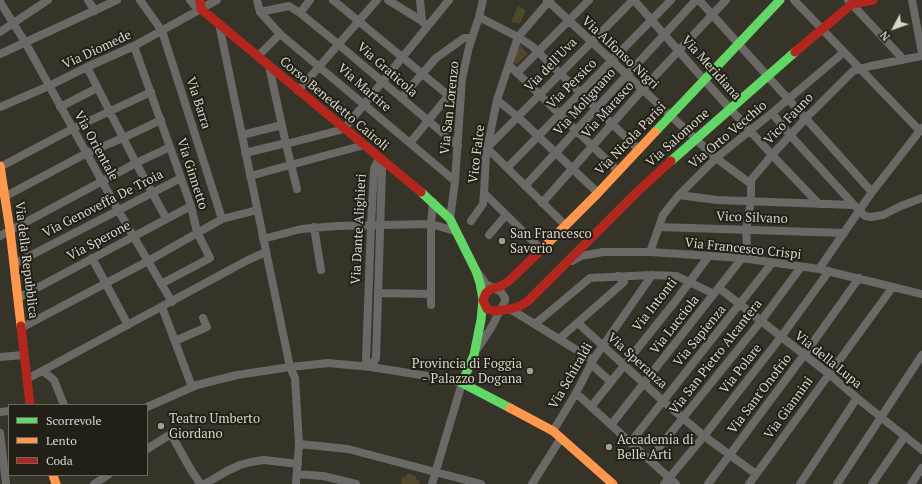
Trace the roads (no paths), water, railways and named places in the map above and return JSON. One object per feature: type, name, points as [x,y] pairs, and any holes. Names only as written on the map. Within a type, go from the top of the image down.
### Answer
[{"type":"street","points":[[0,32],[48,0]]},
{"type":"street","points":[[88,0],[95,10]]},
{"type":"street","points":[[0,54],[117,0]]},
{"type":"street","name":"Via Barra","points":[[140,0],[162,31],[222,219]]},
{"type":"street","points":[[190,0],[195,6],[200,4]]},
{"type":"street","name":"Via Diomede","points":[[0,107],[134,46],[162,31],[200,4],[218,0]]},
{"type":"street","points":[[257,0],[260,12],[289,6],[300,13],[310,0]]},
{"type":"street","points":[[333,0],[359,20],[401,58],[422,73],[460,105]]},
{"type":"street","points":[[298,91],[377,0]]},
{"type":"street","points":[[388,0],[424,24]]},
{"type":"street","points":[[420,0],[424,24]]},
{"type":"street","points":[[245,153],[344,129],[365,105],[401,58],[424,24],[449,0]]},
{"type":"street","name":"Via San Lorenzo","points":[[450,220],[458,146],[462,79],[471,38],[479,17],[483,0]]},
{"type":"street","points":[[517,73],[535,49],[568,21],[589,0]]},
{"type":"street","name":"Via Meridiana","points":[[634,0],[772,155],[819,204]]},
{"type":"street","name":"Via dell'Uva","points":[[488,148],[539,94],[634,0]]},
{"type":"street","name":"Via Persico","points":[[507,168],[672,0]]},
{"type":"street","name":"Via Molignano","points":[[525,186],[664,33],[696,0]]},
{"type":"street","points":[[699,0],[872,192]]},
{"type":"street","name":"Via Marasco","points":[[542,203],[642,90],[726,0]]},
{"type":"street","name":"Via Nicola Parisi","points":[[495,289],[509,281],[598,193],[780,0]]},
{"type":"street","points":[[794,0],[921,130],[872,192],[857,208],[844,233],[819,268]]},
{"type":"street","name":"Via Salomone","points":[[500,310],[520,306],[528,301],[639,190],[695,139],[768,77],[850,2],[873,0]]},
{"type":"street","points":[[912,0],[922,53]]},
{"type":"street","points":[[518,37],[548,1]]},
{"type":"street","name":"Via Alfonso Nigri","points":[[548,1],[670,117],[716,158],[751,184]]},
{"type":"street","points":[[850,2],[903,59]]},
{"type":"street","name":"Via Orientale","points":[[2,3],[25,42],[60,108],[172,302]]},
{"type":"street","name":"Corso Benedetto Cairoli","points":[[200,4],[219,24],[433,202],[450,220],[476,271],[483,300],[481,320],[474,355],[462,383]]},
{"type":"street","name":"Via Martire","points":[[260,12],[280,34],[455,180]]},
{"type":"street","name":"Via Graticola","points":[[300,13],[458,146]]},
{"type":"street","points":[[479,17],[518,37],[535,49],[639,150]]},
{"type":"street","points":[[219,24],[290,366],[295,378],[299,444],[296,484]]},
{"type":"street","points":[[258,56],[280,34]]},
{"type":"street","name":"Vico Falce","points":[[518,37],[497,100],[488,148],[484,193],[541,250]]},
{"type":"street","points":[[401,98],[436,58],[460,40],[464,38],[471,38]]},
{"type":"street","name":"Via Ginnetto","points":[[134,46],[191,206],[197,232],[210,258],[162,284]]},
{"type":"street","name":"Via Orto Vecchio","points":[[650,252],[664,215],[679,194],[716,158],[844,52]]},
{"type":"street","name":"Vico Fauno","points":[[751,184],[751,180],[790,135],[853,71],[922,56]]},
{"type":"street","points":[[509,65],[618,171]]},
{"type":"street","points":[[269,66],[297,189]]},
{"type":"street","points":[[87,67],[166,218]]},
{"type":"street","points":[[410,144],[462,79]]},
{"type":"street","points":[[60,108],[97,88]]},
{"type":"street","points":[[0,167],[72,128],[151,92]]},
{"type":"street","points":[[497,100],[518,117],[598,193]]},
{"type":"street","points":[[772,113],[790,135],[864,216],[871,217],[884,214],[922,198]]},
{"type":"street","points":[[4,196],[87,153],[161,120]]},
{"type":"street","points":[[242,135],[282,125]]},
{"type":"street","points":[[250,176],[364,145]]},
{"type":"street","points":[[0,236],[136,163],[170,147]]},
{"type":"street","points":[[488,148],[565,225]]},
{"type":"street","name":"Via Dante Alighieri","points":[[375,225],[366,360],[371,367],[376,358],[378,293],[374,169],[379,158]]},
{"type":"street","name":"Via della Repubblica","points":[[0,167],[10,230],[30,404]]},
{"type":"street","name":"Via Genoveffa De Troia","points":[[14,264],[181,178]]},
{"type":"street","points":[[745,259],[746,230],[751,201],[751,184]]},
{"type":"street","points":[[471,220],[483,204],[484,193]]},
{"type":"street","points":[[679,194],[717,200],[819,204],[857,208]]},
{"type":"street","points":[[431,305],[431,224],[433,202]]},
{"type":"street","name":"Via Sperone","points":[[18,298],[191,206]]},
{"type":"street","points":[[21,328],[148,261],[222,219],[257,210]]},
{"type":"street","points":[[489,235],[506,215]]},
{"type":"street","points":[[263,239],[314,227],[431,224],[455,231]]},
{"type":"street","points":[[314,227],[321,270]]},
{"type":"street","name":"Vico Silvano","points":[[659,227],[844,233]]},
{"type":"street","points":[[27,379],[248,260],[266,252]]},
{"type":"street","name":"Via Francesco Crispi","points":[[563,267],[581,256],[603,252],[650,252],[745,259],[819,268],[892,288],[922,294]]},
{"type":"street","name":"Via Intonti","points":[[591,407],[677,299],[708,257]]},
{"type":"street","points":[[92,258],[128,325]]},
{"type":"street","name":"Via Lucciola","points":[[611,425],[717,291],[745,259]]},
{"type":"street","name":"Via Sapienza","points":[[630,443],[741,305],[772,263]]},
{"type":"street","name":"Via San Pietro Alcantera","points":[[649,460],[761,321],[801,267]]},
{"type":"street","points":[[474,355],[491,328],[504,304],[505,298],[502,292],[486,284],[476,271]]},
{"type":"street","name":"Via Polare","points":[[665,478],[704,436],[781,337],[829,271]]},
{"type":"street","name":"Via della Lupa","points":[[535,324],[590,278],[652,275],[677,276],[717,291],[741,305],[922,450]]},
{"type":"street","name":"Via Schiraldi","points":[[553,432],[602,346],[652,275]]},
{"type":"street","points":[[559,339],[624,282],[618,276]]},
{"type":"street","name":"Via Sant'Onofrio","points":[[708,484],[859,278]]},
{"type":"street","name":"Via Giannini","points":[[749,484],[892,288]]},
{"type":"street","points":[[495,289],[488,291],[483,300],[487,309],[494,311],[500,310]]},
{"type":"street","points":[[378,293],[431,294]]},
{"type":"street","points":[[162,307],[195,386]]},
{"type":"street","points":[[510,309],[559,339],[592,362],[610,382]]},
{"type":"street","points":[[175,341],[207,327],[203,318]]},
{"type":"street","name":"Via Speranza","points":[[578,322],[663,402],[704,436],[756,474]]},
{"type":"street","points":[[0,356],[24,355]]},
{"type":"street","points":[[837,484],[880,417],[919,367],[922,355]]},
{"type":"street","points":[[150,406],[195,386],[237,375],[290,366],[328,363],[371,367],[446,379],[462,383],[553,432],[613,484]]},
{"type":"street","points":[[43,371],[54,380],[64,404]]},
{"type":"street","points":[[432,484],[462,383]]},
{"type":"street","points":[[576,393],[649,460],[665,478],[676,484]]},
{"type":"street","points":[[801,484],[857,398]]},
{"type":"street","points":[[0,433],[3,478]]},
{"type":"street","points":[[148,448],[171,434],[191,470],[199,482],[204,484],[227,471],[251,462],[264,460],[298,464]]},
{"type":"street","points":[[872,484],[905,436]]},
{"type":"street","points":[[532,484],[561,438]]},
{"type":"street","points":[[299,444],[348,450],[481,484]]},
{"type":"street","points":[[912,484],[922,468]]},
{"type":"street","points":[[297,474],[329,477],[356,484]]},
{"type":"place","name":"San Francesco Saverio","points":[[502,241]]},
{"type":"place","name":"Provincia di Foggia - Palazzo Dogana","points":[[530,371]]},
{"type":"place","name":"Teatro Umberto Giordano","points":[[161,426]]},
{"type":"place","name":"Accademia di Belle Arti","points":[[609,447]]}]
